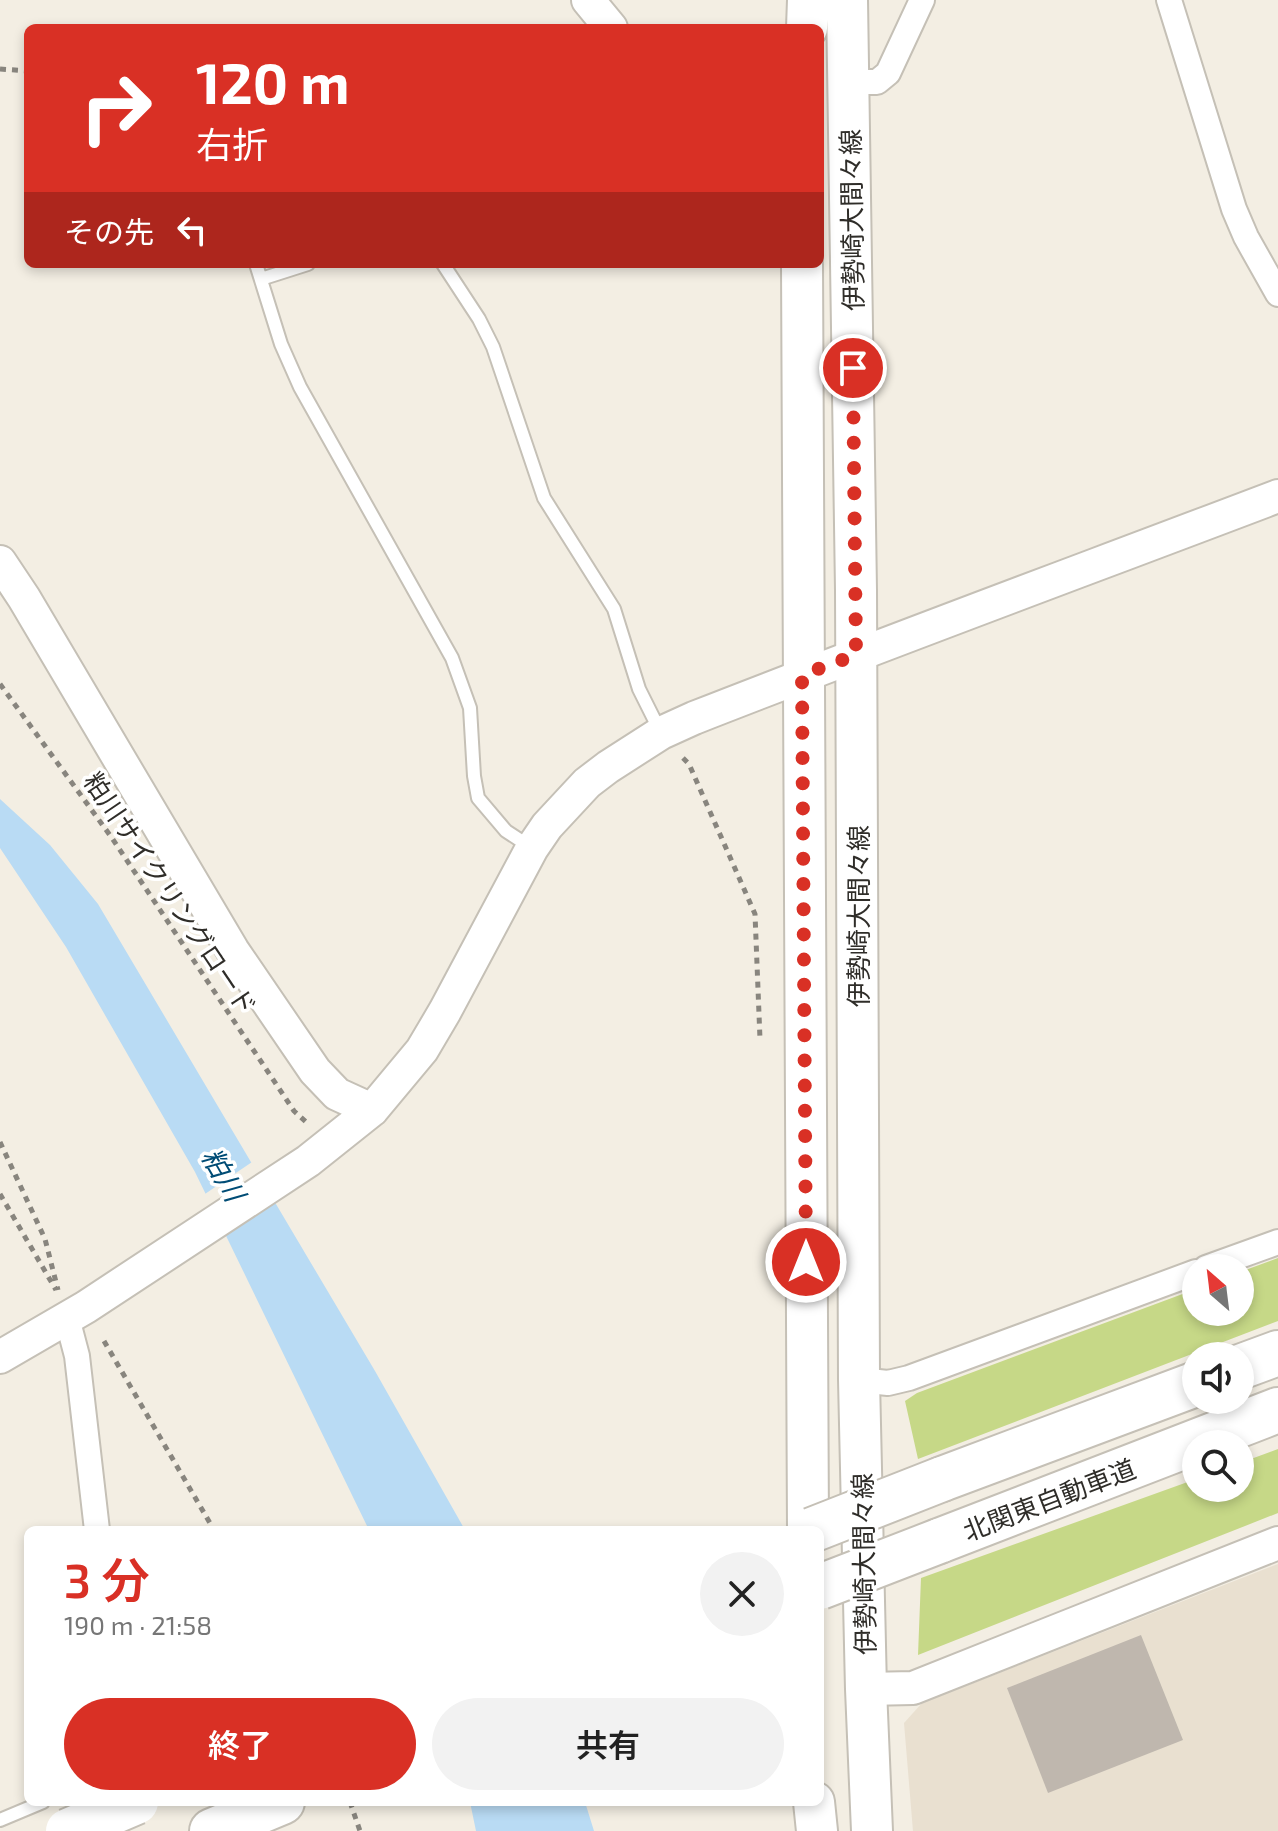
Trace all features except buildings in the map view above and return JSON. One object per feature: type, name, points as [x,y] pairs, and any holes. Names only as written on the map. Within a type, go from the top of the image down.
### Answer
[{"type":"highway","points":[[1254,1362],[1278,1353]]},
{"type":"highway","points":[[820,1526],[1182,1389]]},
{"type":"highway","name":"北関東自動車道","points":[[824,1585],[1278,1410]]},
{"type":"highway","points":[[68,1831],[127,1806]]},
{"type":"highway","points":[[212,1831],[272,1806]]},
{"type":"main road","points":[[807,24],[808,0]]},
{"type":"main road","name":"伊勢崎大間々線","points":[[847,0],[856,655],[859,1380],[872,1831]]},
{"type":"main road","name":"伊勢崎大間々線","points":[[802,268],[802,675],[810,1526]]},
{"type":"main road","points":[[814,1806],[817,1831]]},
{"type":"street","points":[[588,0],[608,24]]},
{"type":"street","points":[[850,82],[877,82],[888,73],[922,0]]},
{"type":"street","points":[[1169,0],[1234,209],[1278,294]]},
{"type":"street","points":[[0,1357],[63,1307],[97,1300],[308,1161],[372,1110],[422,1050],[532,848],[567,802],[587,783],[661,733],[802,675],[1278,496]]},
{"type":"street","points":[[0,562],[233,951],[307,1059],[337,1094],[372,1110]]},
{"type":"street","points":[[1245,1254],[1278,1242]]},
{"type":"street","points":[[859,1380],[888,1383],[909,1378],[1182,1277]]},
{"type":"street","points":[[63,1307],[77,1356],[97,1526]]},
{"type":"street","points":[[866,1689],[913,1688],[1278,1543]]},
{"type":"street","points":[[128,1806],[131,1831]]},
{"type":"lane","points":[[257,268],[281,344],[300,387],[452,658],[470,708],[478,798],[506,831],[532,848]]},
{"type":"lane","points":[[261,279],[295,268]]},
{"type":"lane","points":[[446,268],[493,347],[544,498],[614,609],[639,689],[661,733]]},
{"type":"lane","points":[[0,1820],[33,1806]]},
{"type":"path","points":[[0,69],[24,71]]},
{"type":"path","name":"粕川サイクリングロード","points":[[0,684],[112,838],[294,1111],[308,1124]]},
{"type":"path","points":[[661,733],[689,764],[755,914],[760,1039]]},
{"type":"path","points":[[0,1142],[45,1239],[63,1307]]},
{"type":"path","points":[[0,1194],[63,1307]]},
{"type":"path","points":[[102,1339],[212,1526]]},
{"type":"path","points":[[351,1806],[360,1831]]},
{"type":"shaded area","points":[[1278,1564],[1278,1831],[913,1831],[904,1723],[922,1703]]},
{"type":"green space","points":[[1278,1258],[1278,1321],[1223,1342],[1182,1342],[1182,1358],[918,1459],[905,1401],[917,1393],[1182,1294],[1182,1326],[1254,1326],[1254,1267]]},
{"type":"green space","points":[[1278,1449],[1278,1513],[918,1655],[921,1578],[1182,1484],[1182,1502],[1254,1502],[1254,1458]]},
{"type":"water","name":"粕川","points":[[0,799],[50,845],[98,904],[375,1371],[463,1526],[367,1526],[195,1172],[66,947],[0,848]]},
{"type":"water","points":[[471,1806],[586,1806],[594,1831],[476,1831]]},
{"type":"pier","points":[[255,1160],[278,1199],[222,1236],[202,1196]]},
{"type":"route","points":[[806,1262],[802,675],[856,655],[853,368]]}]
